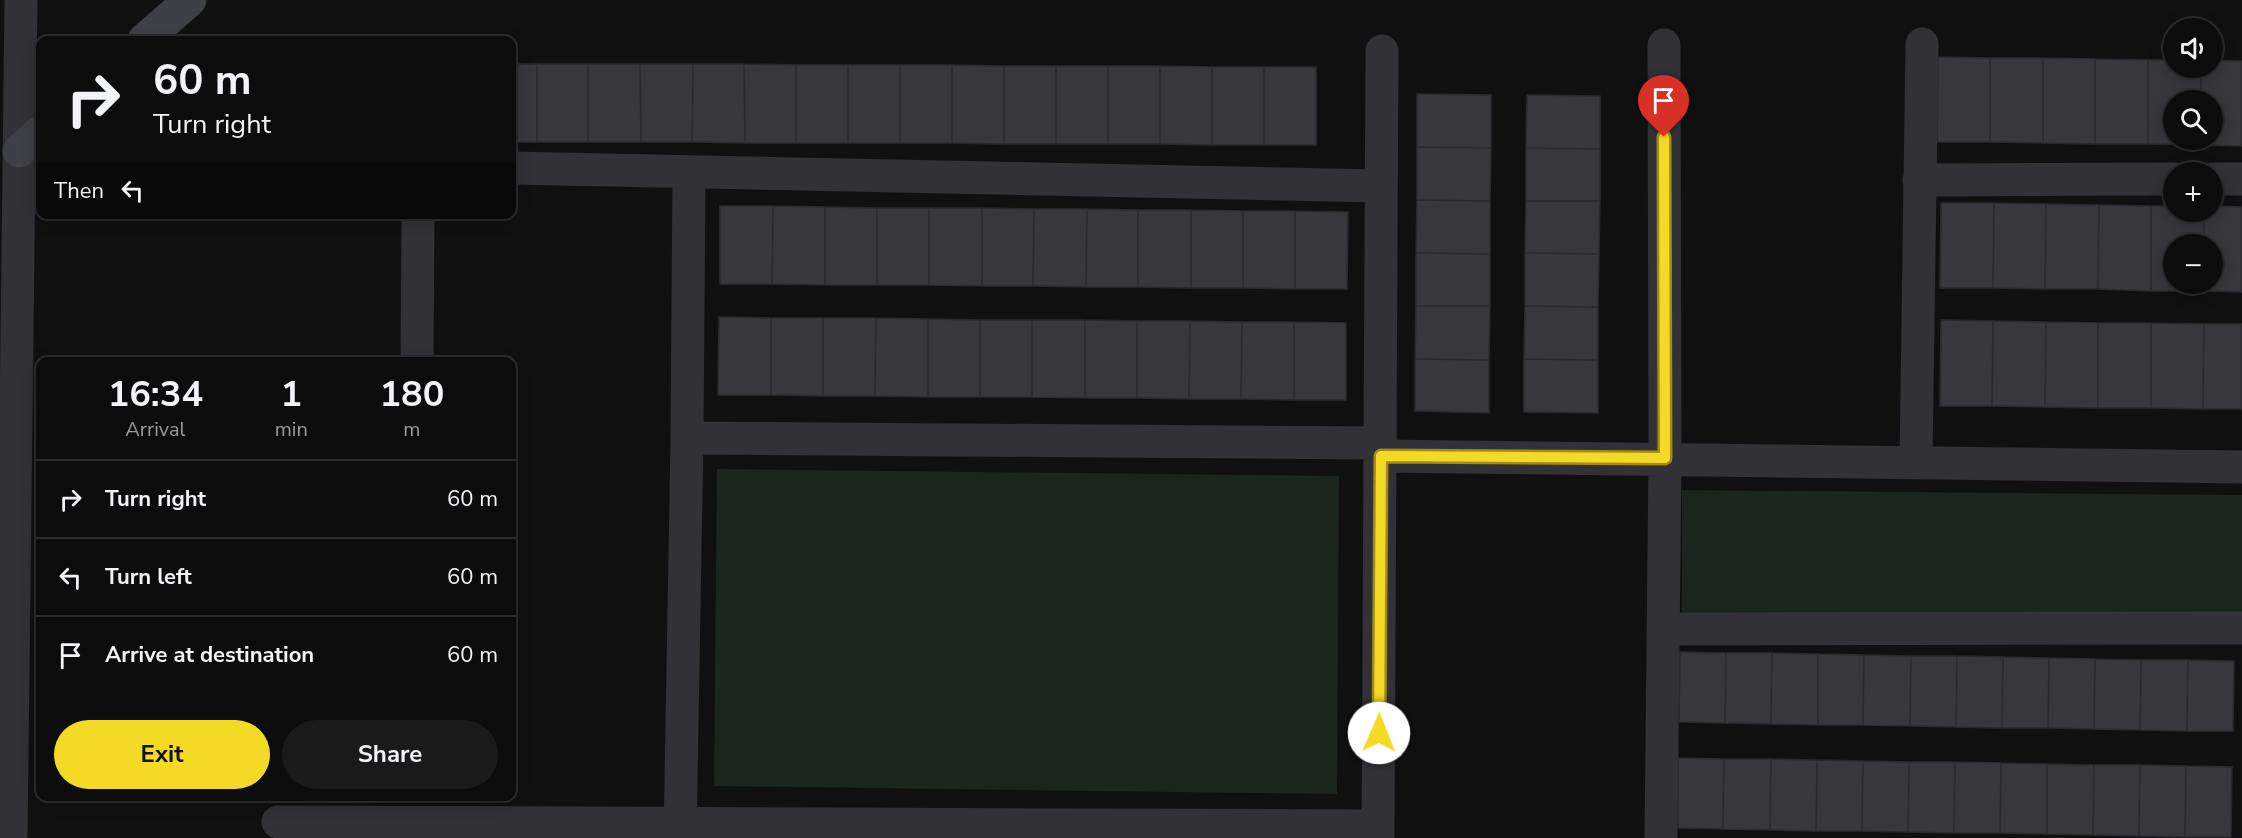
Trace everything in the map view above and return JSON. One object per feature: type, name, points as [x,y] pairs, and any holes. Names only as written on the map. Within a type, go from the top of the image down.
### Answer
[{"type":"main road","points":[[149,36],[190,0]]},
{"type":"street","points":[[11,838],[30,142],[21,0]]},
{"type":"street","points":[[1916,461],[1922,44]]},
{"type":"street","points":[[1661,838],[1665,458],[1664,45]]},
{"type":"street","points":[[278,822],[416,810],[680,831],[1378,832],[1382,51]]},
{"type":"street","points":[[516,168],[1380,186]]},
{"type":"street","points":[[680,831],[689,173]]},
{"type":"street","points":[[1919,180],[2163,179]]},
{"type":"street","points":[[2223,179],[2242,179]]},
{"type":"street","points":[[417,357],[418,219]]},
{"type":"street","points":[[687,438],[1381,449],[1665,458],[2242,467]]},
{"type":"street","points":[[1663,629],[2242,628]]},
{"type":"shaded area","points":[[717,469],[1339,476],[1337,794],[714,786]]},
{"type":"shaded area","points":[[1682,490],[2242,495],[2242,618],[1682,613]]},
{"type":"building","points":[[1938,57],[1990,58],[1990,142],[1937,142]]},
{"type":"building","points":[[1990,58],[2043,58],[2043,143],[1990,142]]},
{"type":"building","points":[[2043,58],[2095,59],[2095,144],[2043,143]]},
{"type":"building","points":[[2095,59],[2148,60],[2148,144],[2095,144]]},
{"type":"building","points":[[2148,60],[2163,60],[2163,78],[2201,78],[2201,90],[2163,90],[2163,144],[2148,144]]},
{"type":"building","points":[[2223,60],[2242,61],[2242,146],[2223,146],[2223,90],[2201,90],[2201,78],[2223,78]]},
{"type":"building","points":[[516,64],[537,64],[537,142],[516,142]]},
{"type":"building","points":[[537,64],[588,64],[588,142],[537,142]]},
{"type":"building","points":[[588,64],[640,64],[641,142],[588,142]]},
{"type":"building","points":[[640,64],[693,64],[692,142],[641,142]]},
{"type":"building","points":[[693,64],[744,64],[745,143],[692,142]]},
{"type":"building","points":[[744,64],[796,65],[796,143],[745,143]]},
{"type":"building","points":[[796,65],[848,65],[848,143],[796,143]]},
{"type":"building","points":[[848,65],[900,65],[900,143],[848,143]]},
{"type":"building","points":[[900,65],[952,65],[952,143],[900,143]]},
{"type":"building","points":[[952,65],[1004,66],[1004,144],[952,143]]},
{"type":"building","points":[[1004,66],[1056,66],[1056,144],[1004,144]]},
{"type":"building","points":[[1056,66],[1108,66],[1108,144],[1056,144]]},
{"type":"building","points":[[1108,66],[1160,66],[1160,144],[1108,144]]},
{"type":"building","points":[[1160,66],[1212,67],[1212,145],[1160,144]]},
{"type":"building","points":[[1212,67],[1264,67],[1264,145],[1212,145]]},
{"type":"building","points":[[1264,67],[1316,67],[1316,145],[1264,145]]},
{"type":"building","points":[[1417,94],[1491,95],[1491,148],[1417,147]]},
{"type":"building","points":[[1527,95],[1600,96],[1600,149],[1526,148]]},
{"type":"building","points":[[1417,147],[1491,148],[1490,201],[1417,200]]},
{"type":"building","points":[[1526,148],[1600,149],[1600,201],[1526,201]]},
{"type":"building","points":[[1417,200],[1490,201],[1490,254],[1416,253]]},
{"type":"building","points":[[1526,201],[1600,201],[1599,254],[1525,253]]},
{"type":"building","points":[[1941,203],[1994,203],[1993,288],[1940,288]]},
{"type":"building","points":[[1994,203],[2046,204],[2045,289],[1993,288]]},
{"type":"building","points":[[2046,204],[2099,205],[2098,289],[2045,289]]},
{"type":"building","points":[[2099,205],[2151,206],[2151,291],[2098,289]]},
{"type":"building","points":[[720,206],[773,206],[772,284],[720,284]]},
{"type":"building","points":[[773,206],[825,207],[825,285],[772,284]]},
{"type":"building","points":[[2151,206],[2163,206],[2163,222],[2204,222],[2204,234],[2163,234],[2163,291],[2151,291]]},
{"type":"building","points":[[2223,206],[2242,207],[2242,292],[2223,292],[2223,234],[2204,234],[2204,222],[2223,222]]},
{"type":"building","points":[[825,207],[877,208],[877,285],[825,285]]},
{"type":"building","points":[[877,208],[929,208],[929,285],[877,285]]},
{"type":"building","points":[[929,208],[982,208],[982,286],[929,285]]},
{"type":"building","points":[[982,208],[1034,209],[1033,286],[982,286]]},
{"type":"building","points":[[1034,209],[1087,209],[1086,287],[1033,286]]},
{"type":"building","points":[[1087,209],[1138,210],[1138,287],[1086,287]]},
{"type":"building","points":[[1138,210],[1191,210],[1191,288],[1138,287]]},
{"type":"building","points":[[1191,210],[1243,211],[1243,288],[1191,288]]},
{"type":"building","points":[[1243,211],[1295,211],[1295,289],[1243,288]]},
{"type":"building","points":[[1295,211],[1348,212],[1347,289],[1295,289]]},
{"type":"building","points":[[1416,253],[1490,254],[1490,306],[1416,306]]},
{"type":"building","points":[[1525,253],[1599,254],[1598,307],[1525,306]]},
{"type":"building","points":[[1416,306],[1490,306],[1489,360],[1415,359]]},
{"type":"building","points":[[1525,306],[1598,307],[1598,360],[1524,359]]},
{"type":"building","points":[[719,317],[771,318],[771,395],[718,395]]},
{"type":"building","points":[[771,318],[823,318],[823,396],[771,395]]},
{"type":"building","points":[[823,318],[876,318],[875,396],[823,396]]},
{"type":"building","points":[[876,318],[928,319],[928,397],[875,396]]},
{"type":"building","points":[[928,319],[980,320],[980,397],[928,397]]},
{"type":"building","points":[[980,320],[1032,320],[1032,397],[980,397]]},
{"type":"building","points":[[1032,320],[1085,320],[1085,398],[1032,397]]},
{"type":"building","points":[[1085,320],[1137,321],[1137,398],[1085,398]]},
{"type":"building","points":[[1941,320],[1993,321],[1992,406],[1940,406]]},
{"type":"building","points":[[1137,321],[1190,321],[1189,399],[1137,398]]},
{"type":"building","points":[[1190,321],[1242,322],[1241,399],[1189,399]]},
{"type":"building","points":[[1993,321],[2046,322],[2045,407],[1992,406]]},
{"type":"building","points":[[1242,322],[1294,322],[1294,400],[1241,399]]},
{"type":"building","points":[[1294,322],[1346,323],[1346,400],[1294,400]]},
{"type":"building","points":[[2046,322],[2098,323],[2098,408],[2045,407]]},
{"type":"building","points":[[2098,323],[2151,323],[2151,408],[2098,408]]},
{"type":"building","points":[[2151,323],[2204,324],[2203,409],[2151,408]]},
{"type":"building","points":[[2204,324],[2242,324],[2242,409],[2203,409]]},
{"type":"building","points":[[1415,359],[1489,360],[1489,413],[1415,411]]},
{"type":"building","points":[[1524,359],[1598,360],[1598,413],[1524,412]]},
{"type":"building","points":[[1680,652],[1726,653],[1725,723],[1679,722]]},
{"type":"building","points":[[1726,653],[1772,653],[1771,724],[1725,723]]},
{"type":"building","points":[[1772,653],[1818,654],[1818,725],[1771,724]]},
{"type":"building","points":[[1818,654],[1864,655],[1863,725],[1818,725]]},
{"type":"building","points":[[1864,655],[1911,656],[1910,726],[1863,725]]},
{"type":"building","points":[[1911,656],[1957,656],[1956,727],[1910,726]]},
{"type":"building","points":[[1957,656],[2003,657],[2002,728],[1956,727]]},
{"type":"building","points":[[2003,657],[2049,658],[2048,728],[2002,728]]},
{"type":"building","points":[[2049,658],[2095,659],[2094,729],[2048,728]]},
{"type":"building","points":[[2095,659],[2141,660],[2140,730],[2094,729]]},
{"type":"building","points":[[2141,660],[2188,660],[2187,731],[2140,730]]},
{"type":"building","points":[[2188,660],[2234,661],[2233,731],[2187,731]]},
{"type":"building","points":[[1678,758],[1724,759],[1723,829],[1678,828]]},
{"type":"building","points":[[1724,759],[1771,759],[1770,830],[1723,829]]},
{"type":"building","points":[[1771,759],[1817,760],[1816,831],[1770,830]]},
{"type":"building","points":[[1817,760],[1863,761],[1862,831],[1816,831]]},
{"type":"building","points":[[1863,761],[1909,762],[1908,832],[1862,831]]},
{"type":"building","points":[[1909,762],[1955,762],[1954,833],[1908,832]]},
{"type":"building","points":[[1955,762],[2001,763],[2000,833],[1954,833]]},
{"type":"building","points":[[2001,763],[2047,764],[2047,834],[2000,833]]},
{"type":"building","points":[[2047,764],[2094,765],[2093,835],[2047,834]]},
{"type":"building","points":[[2094,765],[2140,765],[2139,836],[2093,835]]},
{"type":"building","points":[[2140,765],[2186,766],[2185,837],[2139,836]]},
{"type":"building","points":[[2186,766],[2232,767],[2231,837],[2185,837]]},
{"type":"route","points":[[1379,733],[1381,456],[1665,458],[1664,137]]}]
